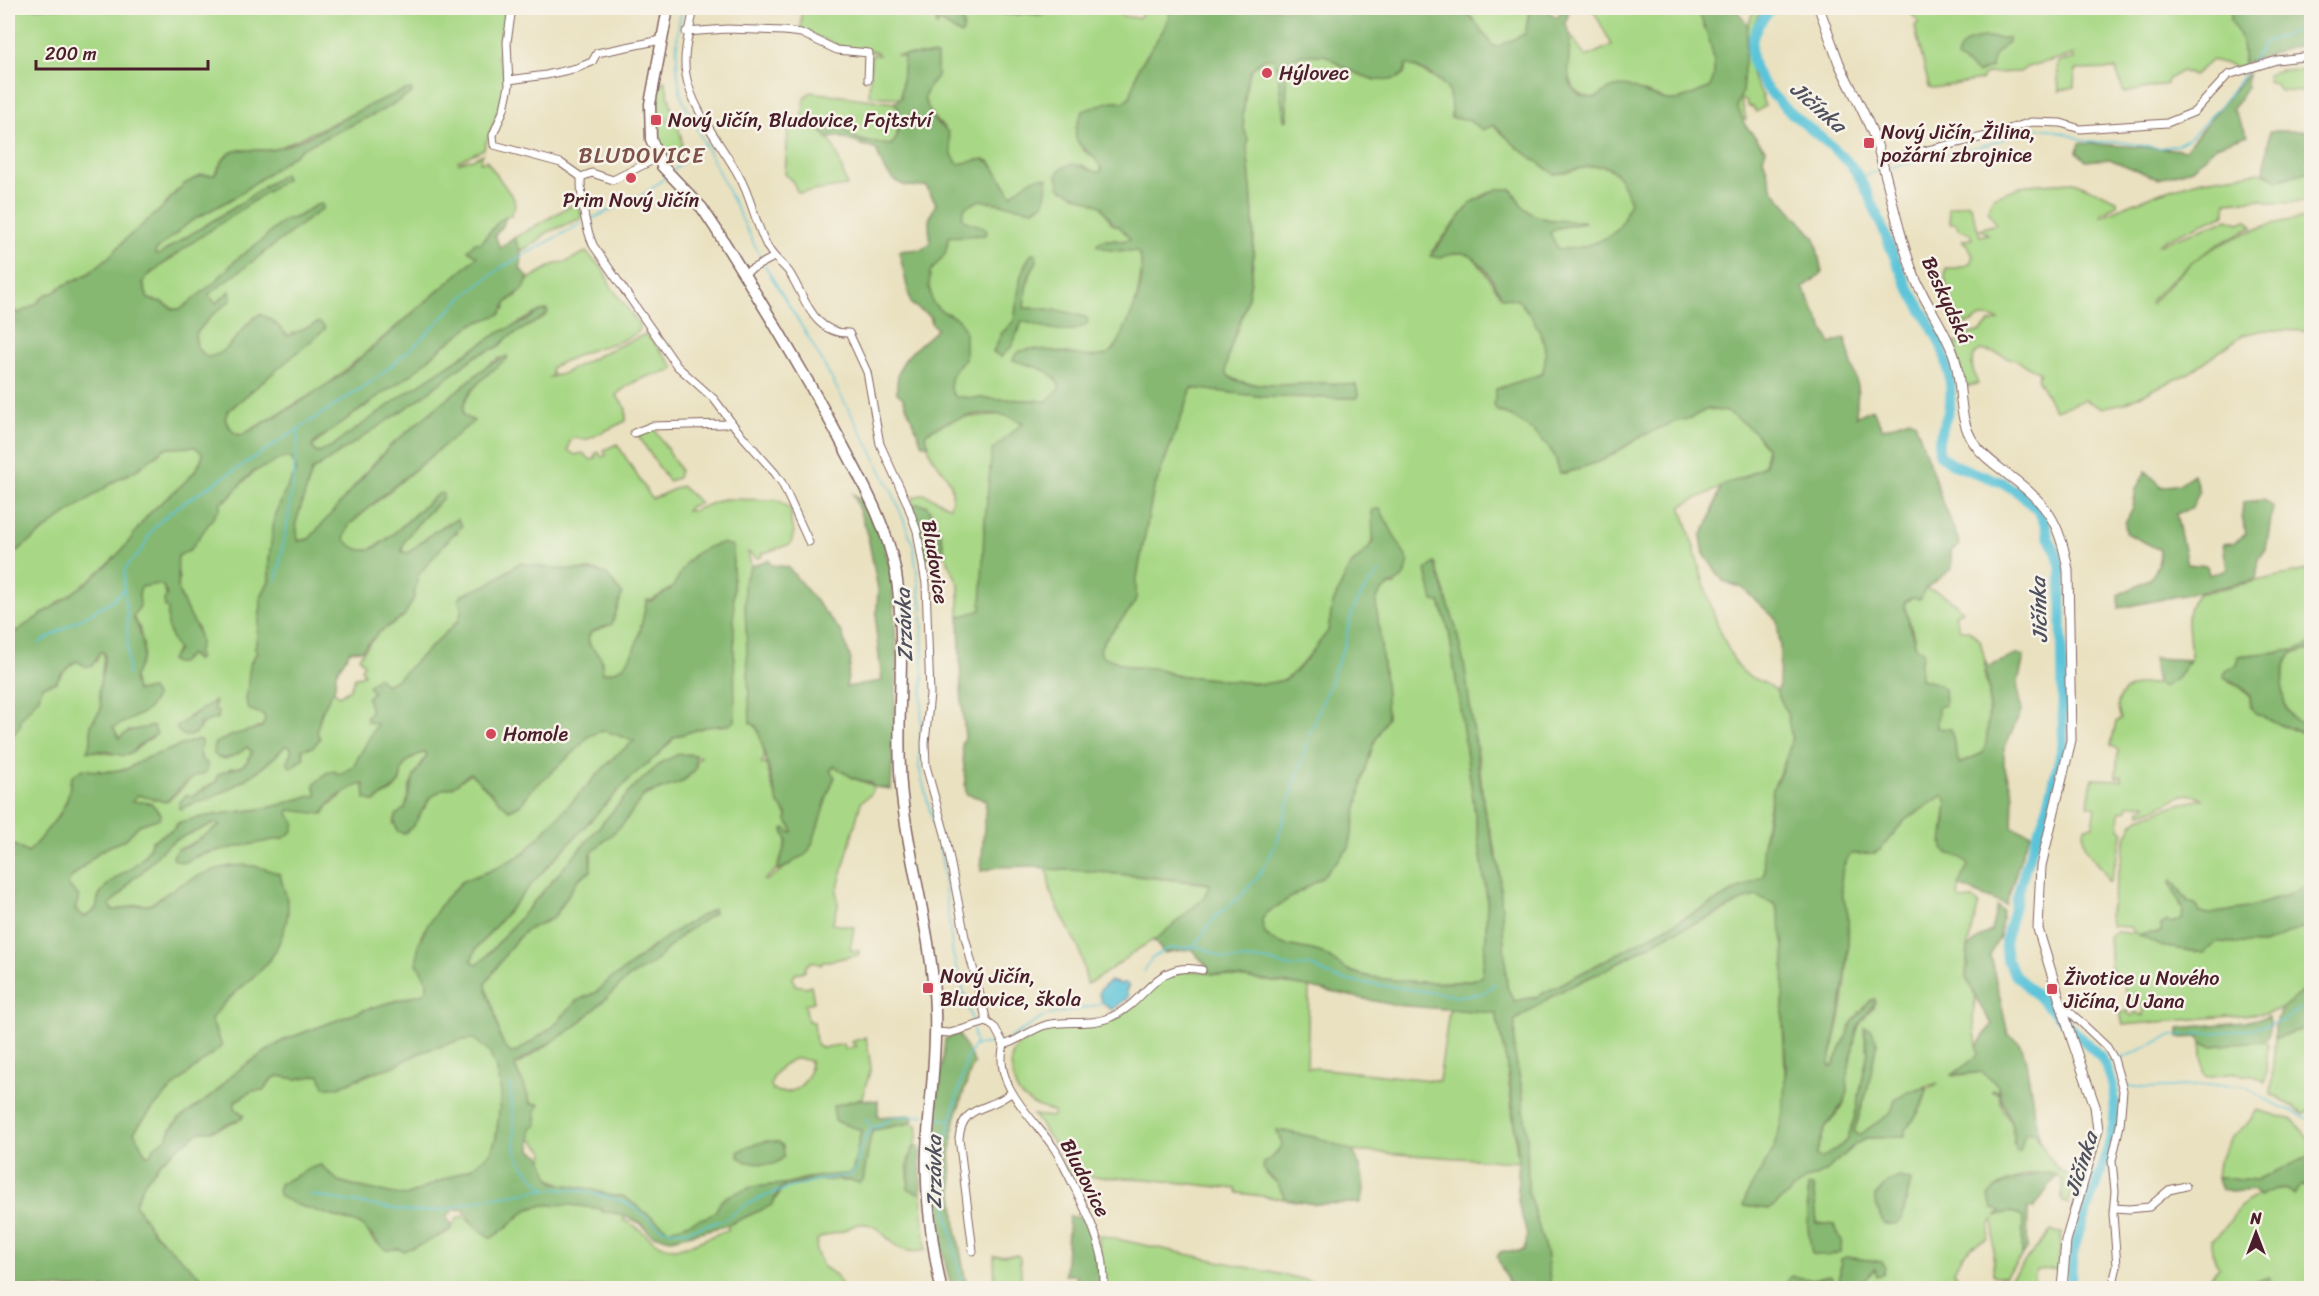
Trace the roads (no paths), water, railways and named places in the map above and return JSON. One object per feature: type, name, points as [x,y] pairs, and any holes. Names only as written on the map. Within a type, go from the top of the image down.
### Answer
[{"type":"main road","points":[[668,8],[651,96],[649,124],[657,158],[668,175],[705,213],[744,273],[851,460],[876,511],[896,575],[901,630],[902,789],[930,959],[935,1008],[926,1180],[928,1214],[941,1288]]},
{"type":"street","points":[[512,8],[507,42],[509,80],[504,109],[494,135],[494,145],[507,151],[532,154],[561,164],[581,177]]},
{"type":"street","name":"Bludovice","points":[[694,8],[684,54],[686,76],[694,99],[740,178],[772,258],[782,262],[818,322],[830,330],[849,333],[867,372],[880,444],[917,531],[927,603],[930,694],[925,743],[926,766],[945,834],[985,1023],[995,1028],[1004,1045],[1001,1060],[1012,1092],[1055,1150],[1093,1228],[1102,1256],[1104,1288]]},
{"type":"street","name":"Beskydská","points":[[1819,8],[1840,64],[1882,160],[1912,271],[1955,359],[1960,406],[1974,444],[2047,509],[2059,529],[2068,570],[2072,740],[2041,866],[2037,913],[2038,934],[2095,1106],[2098,1130],[2066,1241],[2062,1288]]},
{"type":"street","points":[[687,32],[727,28],[801,33],[837,50],[869,53],[868,80]]},
{"type":"street","points":[[509,80],[568,71],[591,63],[597,53],[662,40]]},
{"type":"street","points":[[1882,160],[1987,136],[2031,122],[2061,123],[2080,129],[2167,123],[2194,112],[2228,75],[2277,60],[2312,56]]},
{"type":"street","points":[[581,177],[592,173],[613,180],[657,158]]},
{"type":"street","points":[[581,177],[581,199],[586,228],[593,245],[677,366],[714,399],[782,483],[809,542]]},
{"type":"street","points":[[744,273],[772,258]]},
{"type":"street","points":[[634,433],[652,426],[731,422]]},
{"type":"street","points":[[1004,1045],[1045,1025],[1092,1022],[1110,1018],[1123,1010],[1160,976],[1175,969],[1202,970]]},
{"type":"street","points":[[2064,1012],[2069,1011],[2107,1047],[2114,1059],[2123,1090],[2120,1125],[2112,1161],[2117,1266],[2113,1285],[2121,1288]]},
{"type":"street","points":[[935,1032],[950,1033],[985,1023]]},
{"type":"street","points":[[973,1251],[959,1138],[960,1128],[966,1116],[981,1108],[1001,1102],[1012,1092]]},
{"type":"street","points":[[2114,1208],[2149,1207],[2169,1190],[2186,1186]]},
{"type":"water","points":[[1110,981],[1126,983],[1129,987],[1126,990],[1128,997],[1112,1010],[1103,1003],[1099,995],[1100,990]]},
{"type":"waterway","name":"Zrzávka","points":[[682,8],[677,52],[681,96],[762,260]]},
{"type":"waterway","name":"Jičínka","points":[[1772,8],[1758,26],[1751,49],[1756,70],[1768,90],[1846,160],[1859,177],[1905,281],[1942,349],[1949,375],[1950,396],[1949,408],[1940,435],[1940,455],[1954,465],[2003,483],[2020,494],[2038,511],[2057,554],[2061,570],[2063,743],[2048,806],[2026,865],[2005,942],[2007,960],[2015,975],[2100,1056],[2111,1080],[2115,1104],[2112,1130],[2106,1156],[2079,1232],[2072,1260],[2071,1288]]},
{"type":"waterway","points":[[2249,66],[2264,43],[2297,30],[2312,21]]},
{"type":"waterway","points":[[2288,62],[2312,60]]},
{"type":"waterway","points":[[1889,168],[1989,144],[2034,128],[2050,129],[2090,142],[2120,142],[2160,148],[2177,145],[2191,137],[2222,104],[2245,73]]},
{"type":"waterway","points":[[674,170],[705,144]]},
{"type":"waterway","points":[[1859,177],[1881,170]]},
{"type":"waterway","points":[[589,220],[645,194],[666,177]]},
{"type":"waterway","points":[[39,643],[113,600],[124,589],[124,573],[128,565],[143,548],[155,527],[176,508],[377,378],[416,344],[463,297],[502,267],[582,223]]},
{"type":"waterway","name":"Zrzávka","points":[[765,266],[813,345],[872,452],[895,498],[913,544],[922,608],[923,676],[919,767],[941,855],[953,955],[973,1024]]},
{"type":"waterway","points":[[276,583],[288,520],[299,430]]},
{"type":"waterway","points":[[1144,972],[1151,959],[1167,949],[1194,947],[1216,916],[1241,896],[1258,877],[1276,845],[1308,739],[1346,641],[1353,612],[1361,595],[1380,572]]},
{"type":"waterway","points":[[124,589],[128,675]]},
{"type":"waterway","points":[[1196,947],[1225,959],[1265,960],[1290,967],[1310,965],[1335,978],[1349,981],[1459,996],[1484,993],[1495,983]]},
{"type":"waterway","points":[[1004,1040],[1045,1016],[1097,1005],[1104,1000]]},
{"type":"waterway","points":[[2116,1061],[2170,1036],[2246,1030],[2283,1021],[2312,1000]]},
{"type":"waterway","name":"Zrzávka","points":[[962,1288],[947,1211],[944,1180],[945,1143],[967,1058],[975,1044],[973,1029]]},
{"type":"waterway","points":[[975,1046],[999,1041]]},
{"type":"waterway","name":"Jičínka","points":[[2105,1064],[2112,1062]]},
{"type":"waterway","points":[[510,1084],[516,1153],[524,1167],[545,1189]]},
{"type":"waterway","name":"Jičínka","points":[[2112,1084],[2118,1084]]},
{"type":"waterway","points":[[2126,1086],[2145,1088],[2245,1086],[2264,1099],[2312,1120]]},
{"type":"waterway","points":[[310,1195],[413,1212],[442,1210],[483,1199],[546,1189],[580,1190],[622,1201],[659,1227],[670,1231],[685,1231],[724,1220],[749,1203],[776,1192],[817,1180],[850,1175],[856,1169],[866,1135],[874,1128],[894,1117],[926,1115]]},
{"type":"waterway","points":[[933,1116],[951,1121]]},
{"type":"waterway","points":[[865,1119],[872,1127]]},
{"type":"place","name":"Hýlovec","points":[[1267,73]]},
{"type":"place","name":"Nový Jičín, Bludovice, Fojtství","points":[[656,120]]},
{"type":"place","name":"Nový Jičín, Žilina, požární zbrojnice","points":[[1869,143]]},
{"type":"place","name":"Prim Nový Jičín","points":[[631,178]]},
{"type":"place","name":"Homole","points":[[491,734]]},
{"type":"place","name":"Nový Jičín, Bludovice, škola","points":[[928,988]]},
{"type":"place","name":"Životice u Nového Jičína, U Jana","points":[[2052,989]]},
{"type":"district","name":"BLUDOVICE","points":[[642,155]]}]
